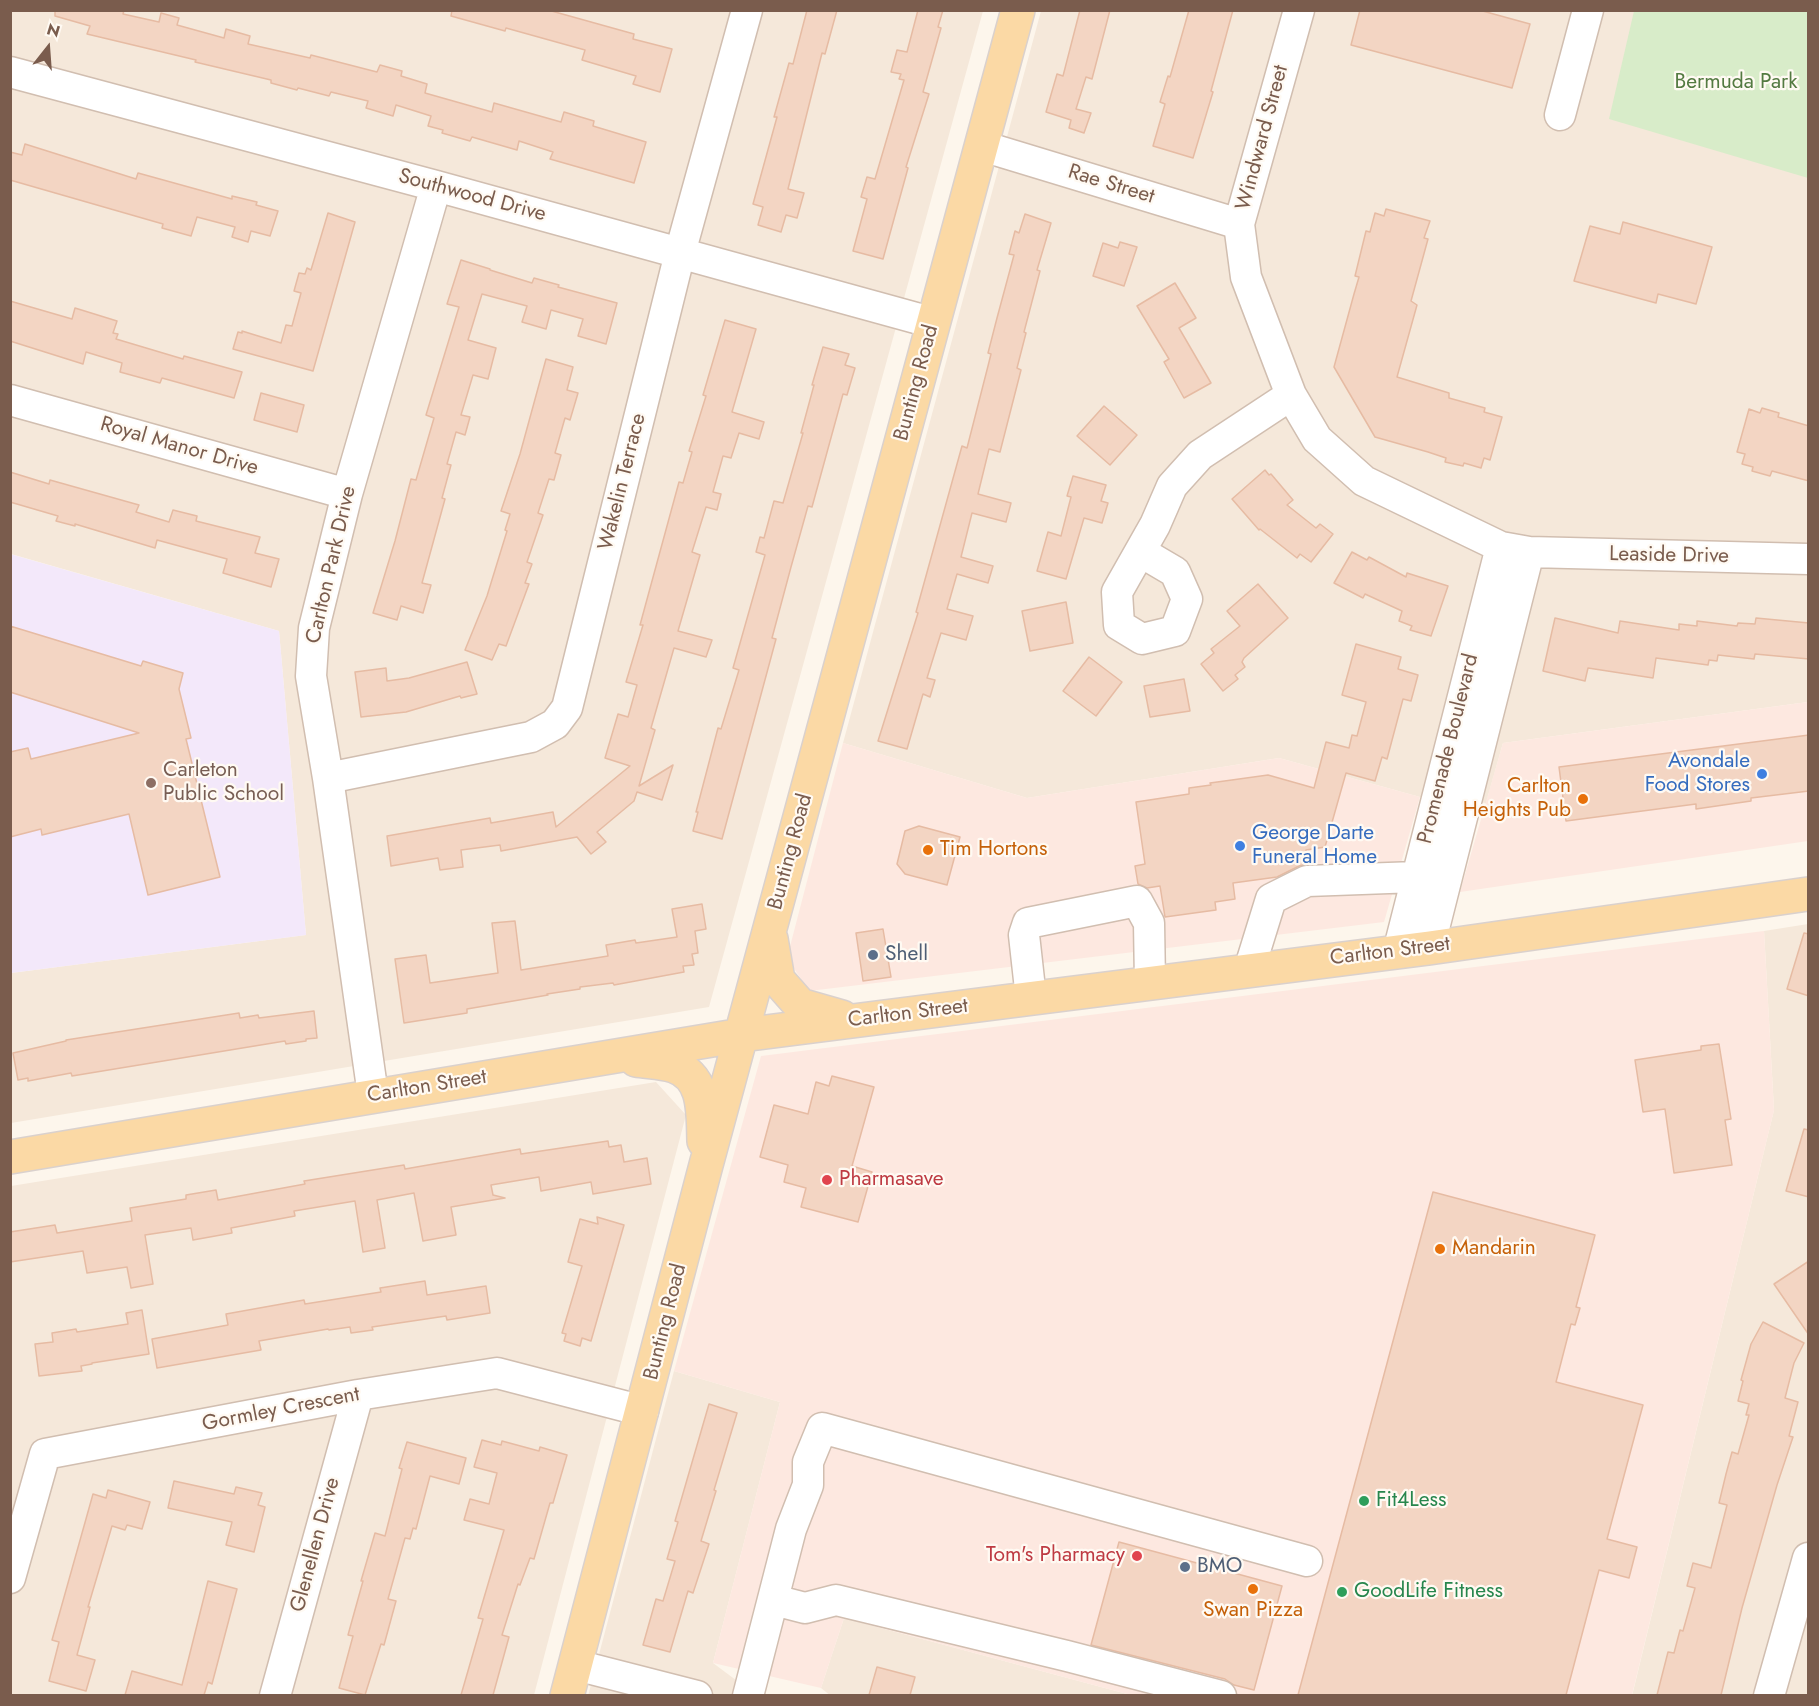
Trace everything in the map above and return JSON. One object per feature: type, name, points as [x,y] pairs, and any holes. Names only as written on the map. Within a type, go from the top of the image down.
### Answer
[{"type":"main road","name":"Bunting Road","points":[[571,1680],[706,1165],[1018,10]]},
{"type":"main road","name":"Carlton Street","points":[[10,1157],[742,1035],[1413,950],[1809,894]]},
{"type":"main road","points":[[770,931],[778,980],[800,1005],[854,1020]]},
{"type":"main road","points":[[610,1057],[672,1065],[685,1071],[691,1077],[702,1096],[706,1165]]},
{"type":"street","name":"Wakelin Terrace","points":[[328,778],[531,737],[555,724],[567,708],[680,253],[747,10]]},
{"type":"street","name":"Windward Street","points":[[1299,10],[1239,224],[1246,277],[1291,395],[1317,439],[1364,481],[1515,550]]},
{"type":"street","points":[[1560,115],[1588,10]]},
{"type":"street","name":"Southwood Drive","points":[[10,72],[934,322]]},
{"type":"street","name":"Rae Street","points":[[982,146],[1239,224]]},
{"type":"street","name":"Carlton Park Drive","points":[[373,1095],[328,778],[311,676],[314,628],[347,494],[435,186]]},
{"type":"street","points":[[1141,552],[1172,486],[1200,455],[1291,395]]},
{"type":"street","name":"Royal Manor Drive","points":[[10,400],[347,494]]},
{"type":"street","name":"Leaside Drive","points":[[1515,550],[1809,560]]},
{"type":"street","name":"Promenade Boulevard","points":[[1413,950],[1450,863],[1515,550]]},
{"type":"street","name":"Promenade Boulevard","points":[[1413,950],[1417,876],[1515,550]]},
{"type":"street","points":[[1249,970],[1271,899],[1307,881],[1417,876],[1450,863]]},
{"type":"street","points":[[1031,998],[1024,934],[1028,923],[1137,900],[1149,923],[1150,983]]},
{"type":"street","name":"Gormley Crescent","points":[[10,1578],[45,1454],[358,1395],[497,1373],[643,1411]]},
{"type":"street","name":"Glenellen Drive","points":[[274,1695],[358,1395]]},
{"type":"street","points":[[748,1695],[791,1529],[808,1485],[808,1462],[822,1428],[1307,1561]]},
{"type":"street","points":[[1769,1695],[1809,1558]]},
{"type":"street","points":[[774,1600],[805,1608],[836,1600],[1221,1695]]},
{"type":"street","points":[[571,1680],[697,1695]]},
{"type":"shaded area","points":[[11,11],[983,11],[709,1007],[11,1123],[11,973],[306,935],[279,631],[11,554]]},
{"type":"shaded area","points":[[1041,11],[1808,11],[1808,702],[1503,743],[1486,803],[1420,797],[1279,758],[1027,798],[843,743]]},
{"type":"shaded area","name":"Carleton Public School","points":[[10,554],[279,631],[306,935],[11,973]]},
{"type":"shaded area","points":[[1808,702],[1808,841],[1460,892],[1503,743]]},
{"type":"shaded area","points":[[843,743],[1027,798],[1279,758],[1420,797],[1384,922],[809,991],[787,958]]},
{"type":"shaded area","points":[[1808,924],[1808,1695],[1632,1696],[1774,1110],[1764,931]]},
{"type":"shaded area","points":[[1764,931],[1774,1110],[1632,1695],[1131,1695],[844,1618],[821,1688],[713,1663],[780,1402],[674,1371],[761,1056]]},
{"type":"shaded area","points":[[656,1082],[686,1115],[534,1695],[11,1696],[11,1186]]},
{"type":"shaded area","points":[[674,1371],[780,1402],[713,1663],[756,1695],[588,1696]]},
{"type":"shaded area","points":[[844,1618],[1131,1695],[831,1696],[821,1688]]},
{"type":"green space","name":"Bermuda Park","points":[[1634,11],[1808,11],[1808,178],[1609,119]]},
{"type":"building","points":[[55,10],[124,10],[123,14],[159,22],[161,13],[179,18],[177,25],[224,38],[226,29],[250,36],[248,44],[310,58],[311,55],[377,72],[380,65],[402,71],[401,76],[427,84],[425,93],[492,112],[494,103],[561,122],[564,112],[594,121],[593,126],[646,142],[634,183],[550,159],[553,152],[519,141],[517,150],[472,137],[470,141],[442,133],[443,130],[428,126],[431,116],[396,105],[393,116],[366,108],[368,101],[331,92],[329,96],[298,88],[297,90],[271,83],[271,80],[195,62],[196,60],[87,34],[90,26],[55,16]]},
{"type":"building","points":[[452,10],[548,10],[634,34],[633,39],[672,49],[660,92],[633,84],[636,76],[582,60],[585,50],[506,28],[505,31],[451,16]]},
{"type":"building","points":[[807,10],[837,10],[825,54],[822,53],[788,189],[804,193],[797,218],[786,215],[781,232],[758,225],[763,207],[753,204],[789,63],[793,64]]},
{"type":"building","points":[[918,10],[943,10],[938,27],[941,28],[923,92],[929,94],[906,167],[908,168],[883,259],[853,251],[867,199],[861,197],[867,177],[875,179],[904,80],[899,79],[901,74],[891,72],[897,50],[907,52]]},
{"type":"building","points":[[1080,10],[1110,10],[1092,79],[1086,77],[1076,109],[1091,113],[1084,133],[1069,128],[1071,120],[1046,112],[1057,74],[1063,76]]},
{"type":"building","points":[[1189,10],[1233,10],[1211,91],[1213,92],[1193,158],[1153,146],[1165,104],[1160,102],[1168,76],[1170,77]]},
{"type":"building","points":[[1360,10],[1479,10],[1530,24],[1512,88],[1351,45]]},
{"type":"building","points":[[25,144],[136,179],[138,173],[232,199],[232,196],[257,202],[256,205],[278,211],[270,236],[251,231],[248,242],[232,237],[235,227],[197,217],[191,236],[162,228],[163,224],[10,180],[10,152],[22,155]]},
{"type":"building","points":[[1386,209],[1430,221],[1424,238],[1428,239],[1411,301],[1417,305],[1397,377],[1449,393],[1449,398],[1485,408],[1484,412],[1502,417],[1490,460],[1484,458],[1481,468],[1464,463],[1463,466],[1445,462],[1446,458],[1375,437],[1334,367],[1359,277],[1355,276],[1366,231],[1370,232],[1375,213],[1384,216]]},
{"type":"building","points":[[328,213],[355,222],[313,371],[233,349],[238,332],[242,333],[242,331],[281,343],[286,325],[292,326],[301,293],[294,291],[299,273],[305,274],[307,268],[311,270]]},
{"type":"building","points":[[1025,214],[1051,223],[1037,270],[1040,271],[1017,368],[1021,370],[1000,452],[989,449],[978,494],[1011,503],[1006,522],[972,513],[961,557],[993,566],[988,583],[957,574],[947,609],[973,616],[966,640],[941,633],[927,678],[935,680],[930,697],[923,694],[907,749],[878,741],[918,613],[916,612],[962,446],[967,448],[991,354],[988,353],[1014,255],[1009,254],[1015,231],[1019,233]]},
{"type":"building","points":[[1623,222],[1712,247],[1696,304],[1658,294],[1656,303],[1574,281],[1590,226],[1620,234]]},
{"type":"building","points":[[1120,242],[1137,247],[1124,286],[1093,276],[1103,243],[1118,248]]},
{"type":"building","points":[[461,260],[532,283],[534,278],[617,303],[606,344],[578,336],[583,319],[551,310],[546,329],[522,322],[527,306],[482,294],[468,340],[496,348],[488,379],[473,375],[461,415],[470,417],[465,435],[456,432],[447,464],[451,465],[442,498],[445,499],[422,583],[431,585],[423,613],[401,606],[397,620],[373,613],[411,479],[416,480],[434,418],[426,415],[459,307],[447,304]]},
{"type":"building","points":[[1175,283],[1196,318],[1179,328],[1211,383],[1184,398],[1164,362],[1169,359],[1137,306]]},
{"type":"building","points":[[10,301],[72,319],[75,308],[117,321],[113,333],[118,334],[116,339],[183,359],[184,356],[242,372],[234,398],[162,378],[160,383],[120,372],[122,363],[86,352],[83,364],[10,341]]},
{"type":"building","points":[[725,320],[756,329],[732,412],[764,422],[759,439],[739,433],[731,458],[723,456],[713,492],[721,494],[717,510],[706,507],[692,552],[700,555],[678,631],[712,640],[706,657],[674,648],[651,728],[655,730],[639,786],[673,765],[662,800],[637,792],[634,801],[597,832],[606,842],[591,854],[577,837],[501,851],[500,845],[461,850],[463,867],[440,870],[438,858],[391,866],[387,836],[490,818],[491,823],[553,812],[556,827],[630,766],[605,758],[618,714],[628,717],[637,685],[626,682],[643,625],[640,625],[679,482],[683,483],[692,452],[689,451],[706,396],[703,395]]},
{"type":"building","points":[[823,347],[849,354],[845,365],[855,368],[847,395],[843,394],[812,507],[808,506],[772,638],[776,639],[722,839],[693,831],[698,812],[696,812],[718,728],[721,729],[739,670],[733,668],[765,555],[756,552],[760,537],[764,538],[774,501],[783,503],[803,433],[801,433],[814,385],[812,385]]},
{"type":"building","points":[[546,359],[573,367],[567,390],[578,393],[570,420],[565,418],[555,453],[561,455],[554,480],[549,479],[538,513],[543,515],[527,562],[532,564],[525,583],[529,584],[506,646],[499,644],[492,660],[465,650],[487,596],[507,531],[505,530],[510,514],[501,511],[520,454]]},
{"type":"building","points":[[261,393],[304,405],[297,432],[254,420]]},
{"type":"building","points":[[1104,406],[1137,435],[1110,465],[1077,436]]},
{"type":"building","points":[[1762,408],[1779,413],[1778,417],[1809,426],[1809,481],[1772,471],[1770,476],[1752,471],[1753,467],[1742,464],[1745,454],[1737,452],[1749,409],[1760,413]]},
{"type":"building","points":[[1265,470],[1293,500],[1287,505],[1316,528],[1320,524],[1333,534],[1311,562],[1300,554],[1297,558],[1259,530],[1232,499]]},
{"type":"building","points":[[10,472],[49,484],[50,480],[139,505],[136,512],[169,522],[173,510],[197,516],[196,521],[260,537],[255,553],[279,559],[271,587],[223,573],[227,559],[157,540],[155,548],[75,524],[75,526],[56,521],[58,516],[10,502]]},
{"type":"building","points":[[1073,476],[1106,485],[1101,501],[1108,503],[1102,523],[1084,518],[1066,579],[1037,571],[1048,532],[1061,536],[1071,497],[1067,496]]},
{"type":"building","points":[[1352,552],[1367,560],[1369,557],[1406,577],[1407,573],[1448,586],[1431,636],[1410,630],[1412,626],[1399,621],[1402,611],[1365,594],[1363,598],[1334,583]]},
{"type":"building","points":[[1258,584],[1288,618],[1244,658],[1242,662],[1245,667],[1235,675],[1238,679],[1223,691],[1201,664],[1214,653],[1211,649],[1240,626],[1227,611]]},
{"type":"building","points":[[1066,602],[1073,643],[1030,651],[1022,611]]},
{"type":"building","points":[[1555,618],[1618,633],[1620,621],[1679,630],[1679,624],[1697,626],[1697,621],[1737,626],[1738,623],[1755,624],[1756,618],[1809,623],[1809,659],[1755,654],[1754,659],[1718,655],[1717,661],[1709,660],[1708,665],[1656,658],[1653,678],[1588,668],[1585,681],[1543,671]]},
{"type":"building","points":[[10,626],[141,666],[143,661],[183,673],[179,689],[191,738],[186,739],[220,877],[148,895],[129,814],[42,835],[41,829],[10,837],[10,752],[28,748],[31,759],[139,733],[10,692]]},
{"type":"building","name":"George Darte Funeral Home","points":[[1356,644],[1401,657],[1398,669],[1418,675],[1411,701],[1403,699],[1387,759],[1382,757],[1375,781],[1346,773],[1325,847],[1306,850],[1308,864],[1277,877],[1233,883],[1235,899],[1215,902],[1216,910],[1165,917],[1160,886],[1147,888],[1138,884],[1135,866],[1145,864],[1136,802],[1189,794],[1189,788],[1211,785],[1210,783],[1268,775],[1314,788],[1326,742],[1349,748],[1352,735],[1357,736],[1366,702],[1342,695]]},
{"type":"building","points":[[1089,657],[1122,682],[1096,716],[1063,691]]},
{"type":"building","points":[[467,662],[477,694],[461,698],[460,696],[406,712],[361,717],[355,672],[386,668],[387,681],[409,678]]},
{"type":"building","points":[[1184,679],[1190,711],[1150,717],[1144,686]]},
{"type":"building","points":[[1809,735],[1809,791],[1751,798],[1751,801],[1696,809],[1696,804],[1566,821],[1559,767]]},
{"type":"building","name":"Tim Hortons","points":[[919,826],[960,837],[947,885],[905,874],[897,864],[905,831]]},
{"type":"building","points":[[702,904],[706,929],[695,931],[698,953],[692,954],[694,965],[683,966],[684,972],[614,985],[613,983],[580,987],[580,989],[467,1009],[467,1013],[404,1023],[395,959],[426,955],[430,983],[498,973],[492,923],[515,921],[521,970],[608,956],[606,945],[677,937],[672,909]]},
{"type":"building","name":"Shell","points":[[883,929],[891,977],[863,981],[856,933]]},
{"type":"building","points":[[1804,933],[1809,934],[1809,996],[1787,989]]},
{"type":"building","points":[[314,1011],[317,1038],[306,1039],[306,1041],[286,1044],[285,1041],[72,1076],[71,1073],[28,1081],[28,1078],[18,1080],[13,1053],[66,1040],[239,1013],[240,1018],[258,1015],[259,1018]]},
{"type":"building","points":[[1719,1044],[1731,1119],[1725,1120],[1732,1165],[1674,1173],[1665,1109],[1643,1112],[1635,1060],[1701,1050],[1701,1046]]},
{"type":"building","points":[[832,1076],[874,1087],[852,1166],[872,1172],[858,1222],[801,1207],[806,1188],[784,1182],[788,1165],[760,1157],[774,1105],[808,1114],[816,1082],[829,1086]]},
{"type":"building","points":[[1804,1129],[1809,1130],[1809,1197],[1786,1191]]},
{"type":"building","points":[[608,1141],[609,1147],[621,1145],[624,1162],[647,1158],[651,1184],[593,1194],[591,1182],[541,1191],[539,1177],[491,1185],[493,1195],[505,1198],[451,1207],[456,1235],[423,1241],[414,1193],[377,1200],[385,1248],[363,1252],[355,1201],[294,1211],[295,1216],[231,1228],[232,1233],[193,1240],[191,1228],[145,1235],[153,1284],[131,1288],[127,1267],[87,1273],[83,1251],[10,1262],[10,1232],[55,1225],[57,1233],[132,1221],[130,1208],[186,1199],[186,1195],[216,1190],[218,1200],[305,1184],[304,1181],[404,1165],[405,1169],[520,1149],[521,1154]]},
{"type":"building","points":[[1433,1192],[1595,1235],[1576,1307],[1580,1308],[1575,1325],[1571,1324],[1556,1382],[1643,1405],[1607,1539],[1637,1547],[1629,1578],[1599,1570],[1566,1695],[1298,1695]]},
{"type":"building","points":[[597,1217],[624,1225],[591,1341],[582,1338],[580,1346],[564,1341],[566,1334],[562,1333],[582,1266],[568,1262],[580,1219],[598,1224]]},
{"type":"building","points":[[1809,1261],[1809,1335],[1774,1284]]},
{"type":"building","points":[[425,1281],[427,1295],[486,1286],[490,1313],[447,1320],[446,1316],[372,1327],[373,1330],[351,1333],[350,1327],[328,1329],[259,1341],[261,1350],[157,1368],[152,1339],[228,1325],[226,1314],[304,1300],[305,1304],[381,1292],[380,1288]]},
{"type":"building","points":[[142,1310],[149,1354],[92,1363],[81,1366],[82,1371],[39,1376],[35,1344],[53,1342],[52,1333],[76,1329],[77,1332],[128,1324],[126,1313]]},
{"type":"building","points":[[1763,1322],[1804,1343],[1794,1363],[1785,1398],[1798,1402],[1789,1436],[1793,1437],[1742,1608],[1721,1695],[1657,1695],[1668,1652],[1674,1653],[1680,1630],[1683,1631],[1695,1588],[1687,1586],[1693,1563],[1711,1568],[1727,1505],[1719,1503],[1726,1474],[1732,1452],[1738,1454],[1749,1415],[1746,1415],[1749,1404],[1738,1401],[1743,1381],[1741,1380],[1751,1344]]},
{"type":"building","points":[[709,1404],[737,1413],[701,1541],[709,1544],[693,1593],[688,1591],[670,1652],[643,1645],[656,1599],[663,1601],[675,1561],[667,1559],[678,1522],[675,1521]]},
{"type":"building","points":[[482,1440],[501,1445],[502,1441],[539,1451],[540,1447],[567,1455],[534,1559],[530,1558],[520,1585],[518,1584],[502,1635],[509,1637],[493,1695],[461,1695],[483,1619],[478,1618],[504,1530],[464,1520],[470,1499],[489,1504],[497,1473],[474,1467]]},
{"type":"building","points":[[407,1442],[466,1458],[459,1484],[430,1476],[416,1529],[413,1528],[410,1539],[405,1538],[388,1599],[396,1601],[384,1645],[381,1644],[365,1695],[339,1688],[353,1636],[348,1635],[363,1581],[361,1581],[375,1533],[385,1536],[402,1469],[399,1468]]},
{"type":"building","points":[[174,1481],[234,1494],[236,1487],[262,1493],[258,1505],[265,1507],[254,1552],[226,1545],[232,1522],[168,1508]]},
{"type":"building","points":[[108,1490],[150,1502],[142,1529],[127,1525],[125,1530],[112,1526],[88,1607],[90,1607],[77,1655],[95,1660],[86,1691],[49,1681],[59,1642],[52,1640],[93,1494],[106,1498]]},
{"type":"building","points":[[1119,1542],[1282,1586],[1254,1690],[1234,1685],[1225,1679],[1091,1645]]},
{"type":"building","points":[[208,1581],[237,1589],[212,1684],[208,1682],[204,1695],[125,1695],[132,1671],[182,1685]]},
{"type":"building","points":[[877,1667],[915,1677],[910,1695],[869,1695]]},
{"type":"place","name":"Avondale Food Stores","points":[[1762,774]]},
{"type":"place","name":"Carleton Public School","points":[[151,783]]},
{"type":"place","name":"Carlton Heights Pub","points":[[1583,799]]},
{"type":"place","name":"George Darte Funeral Home","points":[[1240,846]]},
{"type":"place","name":"Tim Hortons","points":[[928,850]]},
{"type":"place","name":"Shell","points":[[873,955]]},
{"type":"place","name":"Pharmasave","points":[[827,1180]]},
{"type":"place","name":"Mandarin","points":[[1440,1249]]},
{"type":"place","name":"Fit4Less","points":[[1364,1501]]},
{"type":"place","name":"Tom's Pharmacy","points":[[1137,1556]]},
{"type":"place","name":"BMO","points":[[1185,1567]]},
{"type":"place","name":"Swan Pizza","points":[[1253,1589]]},
{"type":"place","name":"GoodLife Fitness","points":[[1342,1592]]}]
